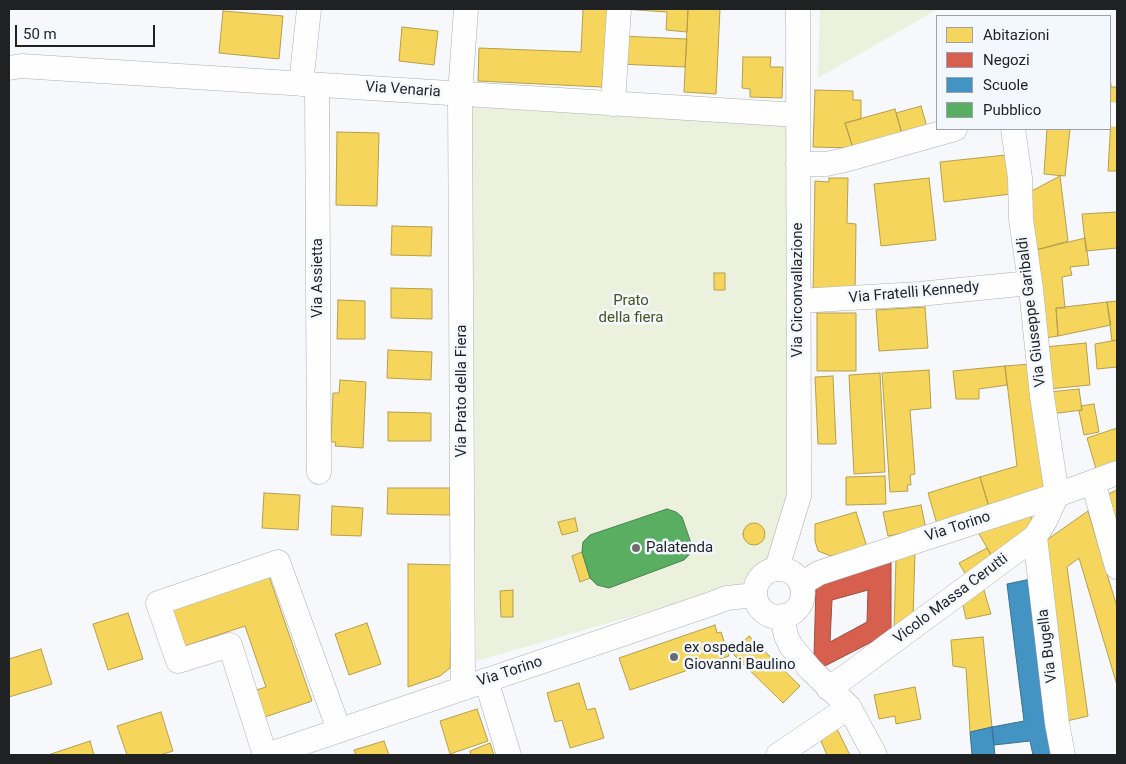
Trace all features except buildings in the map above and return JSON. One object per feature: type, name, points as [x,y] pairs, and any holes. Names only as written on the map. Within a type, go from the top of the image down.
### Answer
[{"type":"street","name":"Via Assietta","points":[[310,9],[309,84],[319,472]]},
{"type":"street","name":"Via Prato della Fiera","points":[[463,688],[460,94],[466,9]]},
{"type":"street","points":[[613,104],[620,9]]},
{"type":"street","name":"Via Circonvallazione","points":[[778,568],[799,496],[798,9]]},
{"type":"street","name":"Via Venaria","points":[[9,68],[22,66],[798,115]]},
{"type":"street","points":[[798,164],[826,164],[845,160],[952,130]]},
{"type":"street","name":"Via Giuseppe Garibaldi","points":[[1013,130],[1020,178],[1021,220],[1042,396],[1057,495]]},
{"type":"street","name":"Via Fratelli Kennedy","points":[[799,301],[919,294],[1030,283]]},
{"type":"street","name":"Via Torino","points":[[801,584],[819,573],[1057,495],[1117,473]]},
{"type":"street","points":[[1093,482],[1117,567]]},
{"type":"street","name":"Vicolo Massa Cerutti","points":[[828,688],[1035,537],[1057,495]]},
{"type":"street","name":"Via Bugella","points":[[1035,537],[1056,723],[1064,755]]},
{"type":"street","points":[[266,755],[230,645],[178,661],[158,603],[278,562],[339,730]]},
{"type":"street","points":[[778,568],[792,572],[801,584],[803,591],[799,605],[795,610],[782,616],[774,616],[761,609],[755,595],[758,580],[763,574],[778,568]]},
{"type":"street","name":"Via Torino","points":[[266,755],[727,598],[755,595]]},
{"type":"street","points":[[782,616],[786,636],[791,646],[828,688],[849,707],[875,755]]},
{"type":"street","points":[[486,680],[509,755]]},
{"type":"street","points":[[778,755],[849,707]]},
{"type":"green space","points":[[820,9],[938,9],[818,78]]},
{"type":"green space","name":"Prato della fiera","points":[[472,106],[788,124],[790,495],[770,560],[745,584],[476,661]]},
{"type":"place","name":"Palatenda","points":[[636,548]]},
{"type":"place","name":"ex ospedale Giovanni Baulino","points":[[674,657]]}]
